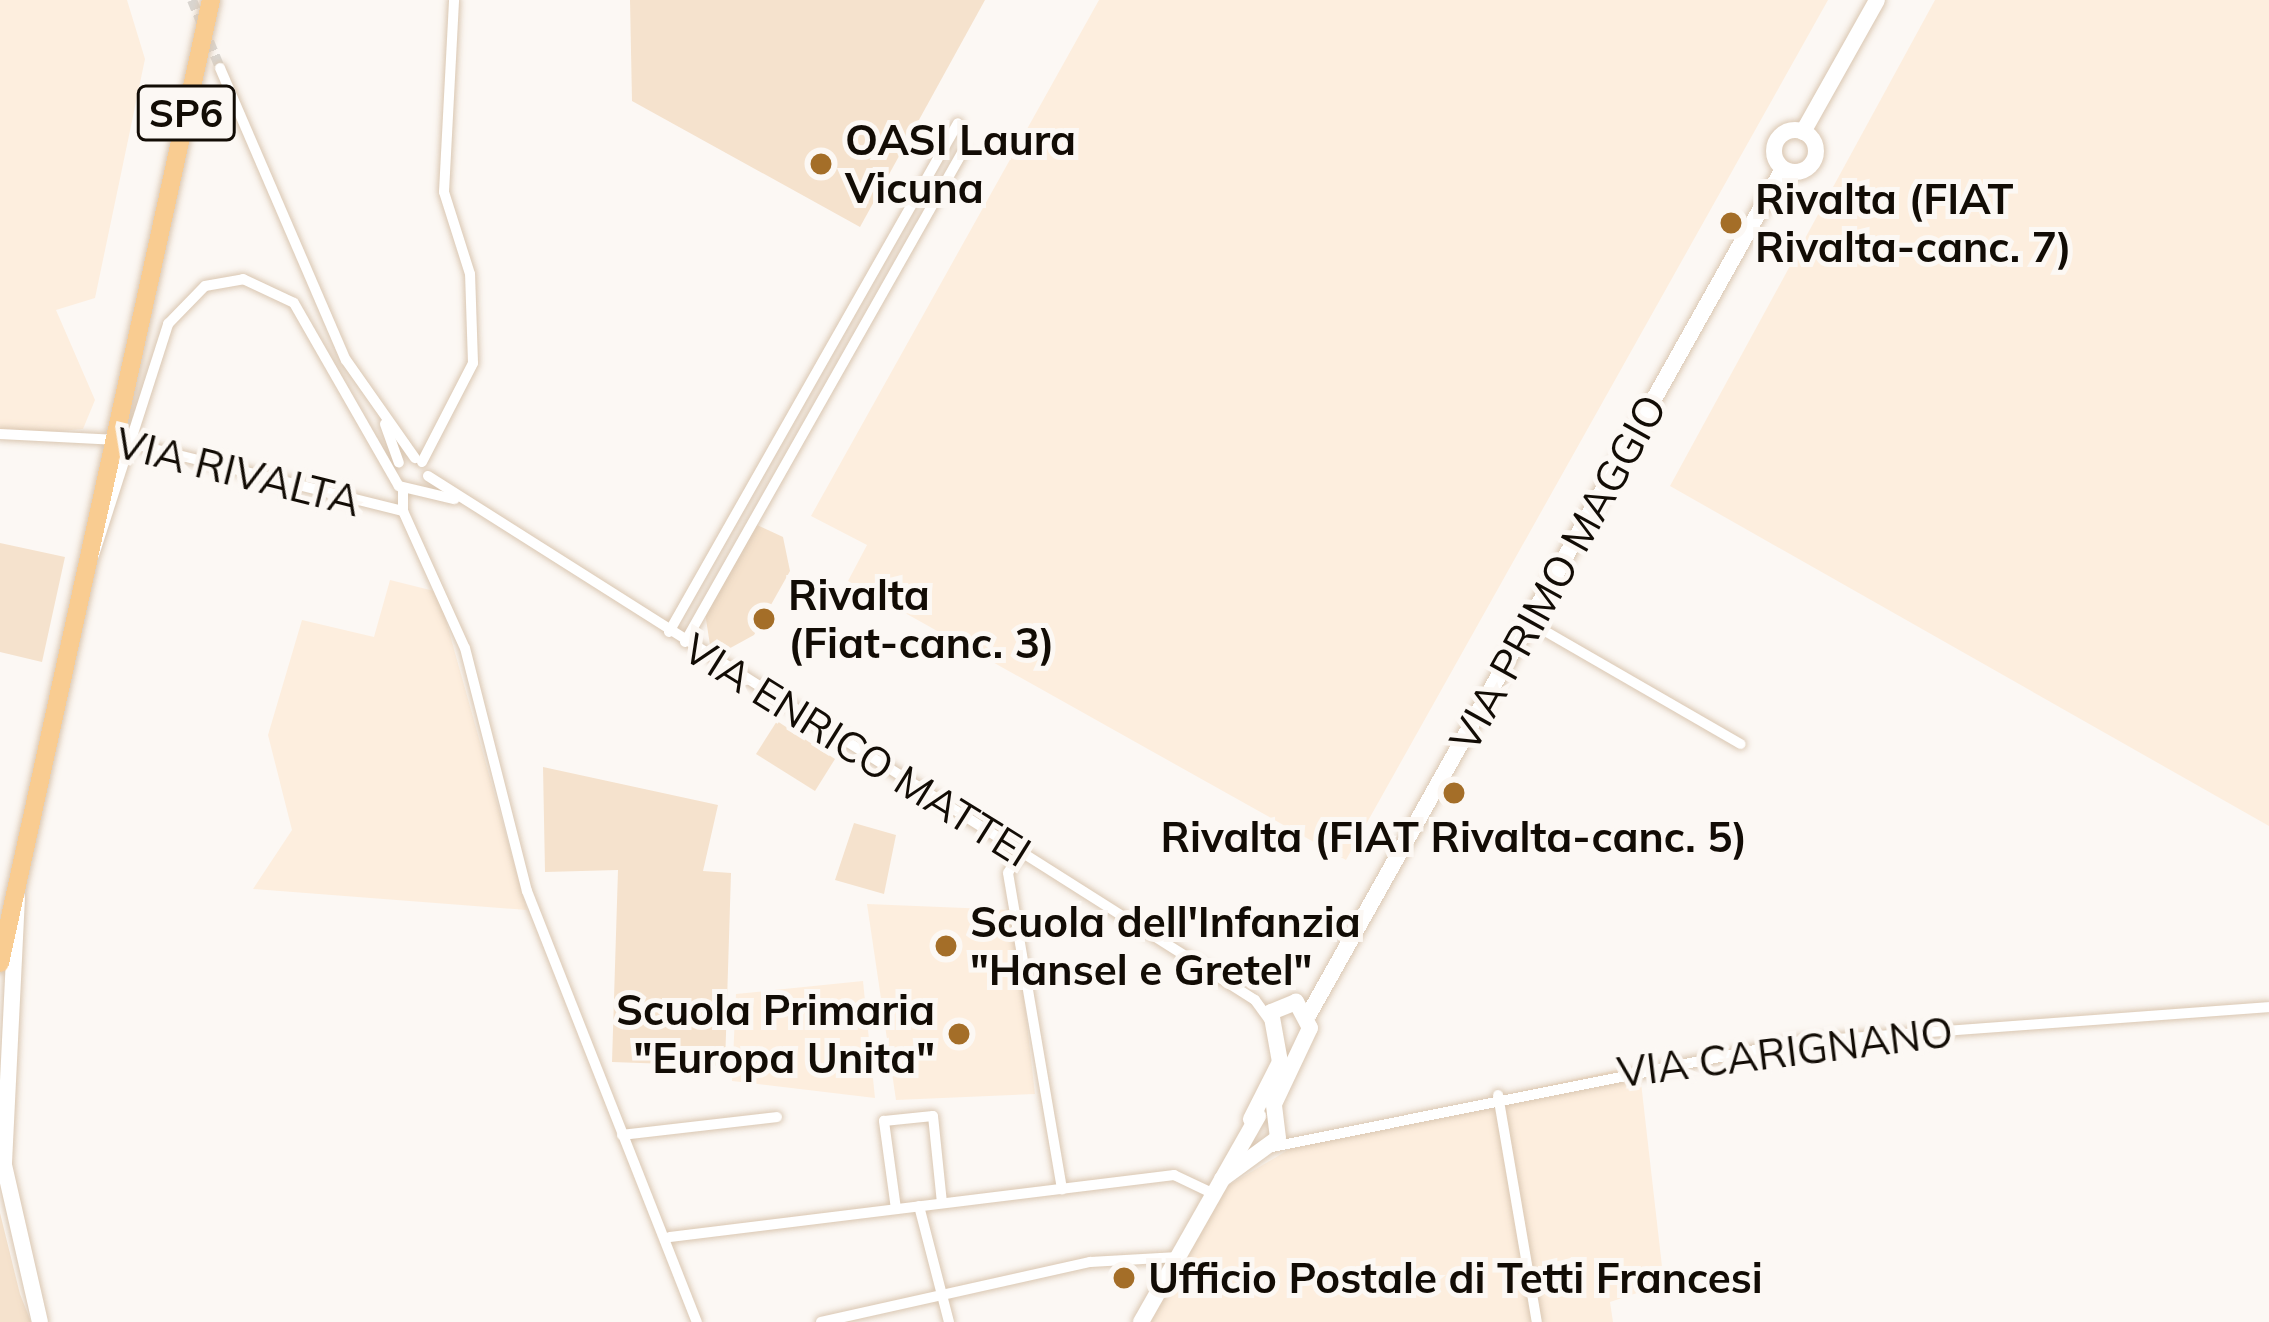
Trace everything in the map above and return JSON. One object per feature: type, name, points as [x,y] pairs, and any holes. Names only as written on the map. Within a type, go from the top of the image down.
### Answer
[{"type":"main road","name":"SP6","points":[[0,963],[88,563],[127,442],[211,0]]},
{"type":"main road","points":[[1803,132],[1813,162],[1783,169],[1778,139],[1803,132],[1877,0]]},
{"type":"main road","name":"VIA PRIMO MAGGIO","points":[[1296,1006],[1334,976],[1783,169]]},
{"type":"main road","points":[[16,888],[4,1165],[40,1322]]},
{"type":"main road","points":[[1141,1322],[1218,1186],[1280,1062],[1269,1019],[1296,1006],[1297,1042],[1264,1149],[1218,1186]]},
{"type":"main road","points":[[1276,1038],[1297,1042]]},
{"type":"main road","points":[[1248,1124],[1274,1121]]},
{"type":"main road","points":[[1248,1124],[1264,1149]]},
{"type":"street","points":[[397,467],[418,460],[473,363],[470,274],[444,192],[454,0]]},
{"type":"street","points":[[220,68],[327,322],[384,421],[428,476],[412,490],[406,517],[465,648],[527,890],[622,1135],[670,1238],[697,1322]]},
{"type":"street","points":[[669,632],[958,123]]},
{"type":"street","points":[[686,642],[963,151]]},
{"type":"street","points":[[127,442],[177,310],[205,286],[243,279],[294,303],[412,490]]},
{"type":"street","points":[[127,442],[142,410]]},
{"type":"street","points":[[384,421],[397,467]]},
{"type":"street","name":"VIA RIVALTA","points":[[0,434],[127,442],[406,517]]},
{"type":"street","name":"VIA ENRICO MATTEI","points":[[428,476],[458,500],[1256,1000],[1296,1006]]},
{"type":"street","name":"VIA ENRICO MATTEI","points":[[412,490],[458,500]]},
{"type":"street","points":[[1531,623],[1741,744]]},
{"type":"street","points":[[1020,853],[1008,873],[1062,1189]]},
{"type":"street","name":"VIA ENRICO MATTEI","points":[[1256,1000],[1269,1019]]},
{"type":"street","name":"VIA CARIGNANO","points":[[1264,1149],[1498,1095],[1795,1042],[2269,1007]]},
{"type":"street","points":[[1498,1095],[1537,1322]]},
{"type":"street","points":[[896,1209],[884,1121],[933,1116],[942,1203]]},
{"type":"street","points":[[622,1135],[777,1117]]},
{"type":"street","points":[[1274,1121],[1308,1138]]},
{"type":"street","points":[[670,1238],[1174,1175],[1218,1186]]},
{"type":"street","points":[[919,1206],[949,1322]]},
{"type":"street","points":[[821,1322],[940,1290],[1178,1257]]},
{"type":"shaded area","points":[[0,0],[127,0],[145,59],[95,298],[56,310],[95,400],[83,429],[0,436]]},
{"type":"shaded area","name":"OASI Laura Vicuna","points":[[630,0],[985,0],[860,227],[632,101]]},
{"type":"shaded area","points":[[1099,0],[1828,0],[1346,860],[848,581],[867,545],[811,516]]},
{"type":"shaded area","points":[[1935,0],[2269,0],[2269,826],[1670,486]]},
{"type":"shaded area","points":[[755,524],[783,537],[790,571],[754,635],[723,652],[710,645],[705,613]]},
{"type":"shaded area","points":[[0,543],[65,557],[42,662],[0,652]]},
{"type":"shaded area","points":[[390,580],[438,592],[527,910],[253,889],[292,830],[268,735],[302,620],[374,637]]},
{"type":"shaded area","points":[[777,721],[835,759],[815,791],[756,754]]},
{"type":"shaded area","points":[[543,767],[718,805],[703,871],[731,873],[725,1066],[612,1062],[618,870],[545,872]]},
{"type":"shaded area","points":[[854,823],[896,835],[884,894],[835,880]]},
{"type":"shaded area","points":[[867,904],[1014,910],[1035,1094],[896,1100]]},
{"type":"shaded area","points":[[863,981],[875,1098],[732,1081],[736,994]]},
{"type":"shaded area","points":[[1639,1065],[1664,1284],[1610,1302],[1613,1322],[1141,1322],[1214,1194],[1308,1138]]},
{"type":"shaded area","points":[[0,1213],[20,1294],[31,1322],[0,1322]]},
{"type":"tunnel","points":[[192,0],[220,68]]},
{"type":"place","name":"OASI Laura Vicuna","points":[[821,164]]},
{"type":"place","name":"Rivalta (FIAT Rivalta-canc. 7)","points":[[1731,223]]},
{"type":"place","name":"Rivalta (Fiat-canc. 3)","points":[[764,619]]},
{"type":"place","name":"Rivalta (FIAT Rivalta-canc. 5)","points":[[1454,793]]},
{"type":"place","name":"Scuola dell'Infanzia \"Hansel e Gretel\"","points":[[946,946]]},
{"type":"place","name":"Scuola Primaria \"Europa Unita\"","points":[[959,1034]]},
{"type":"place","name":"Ufficio Postale di Tetti Francesi","points":[[1124,1278]]}]
